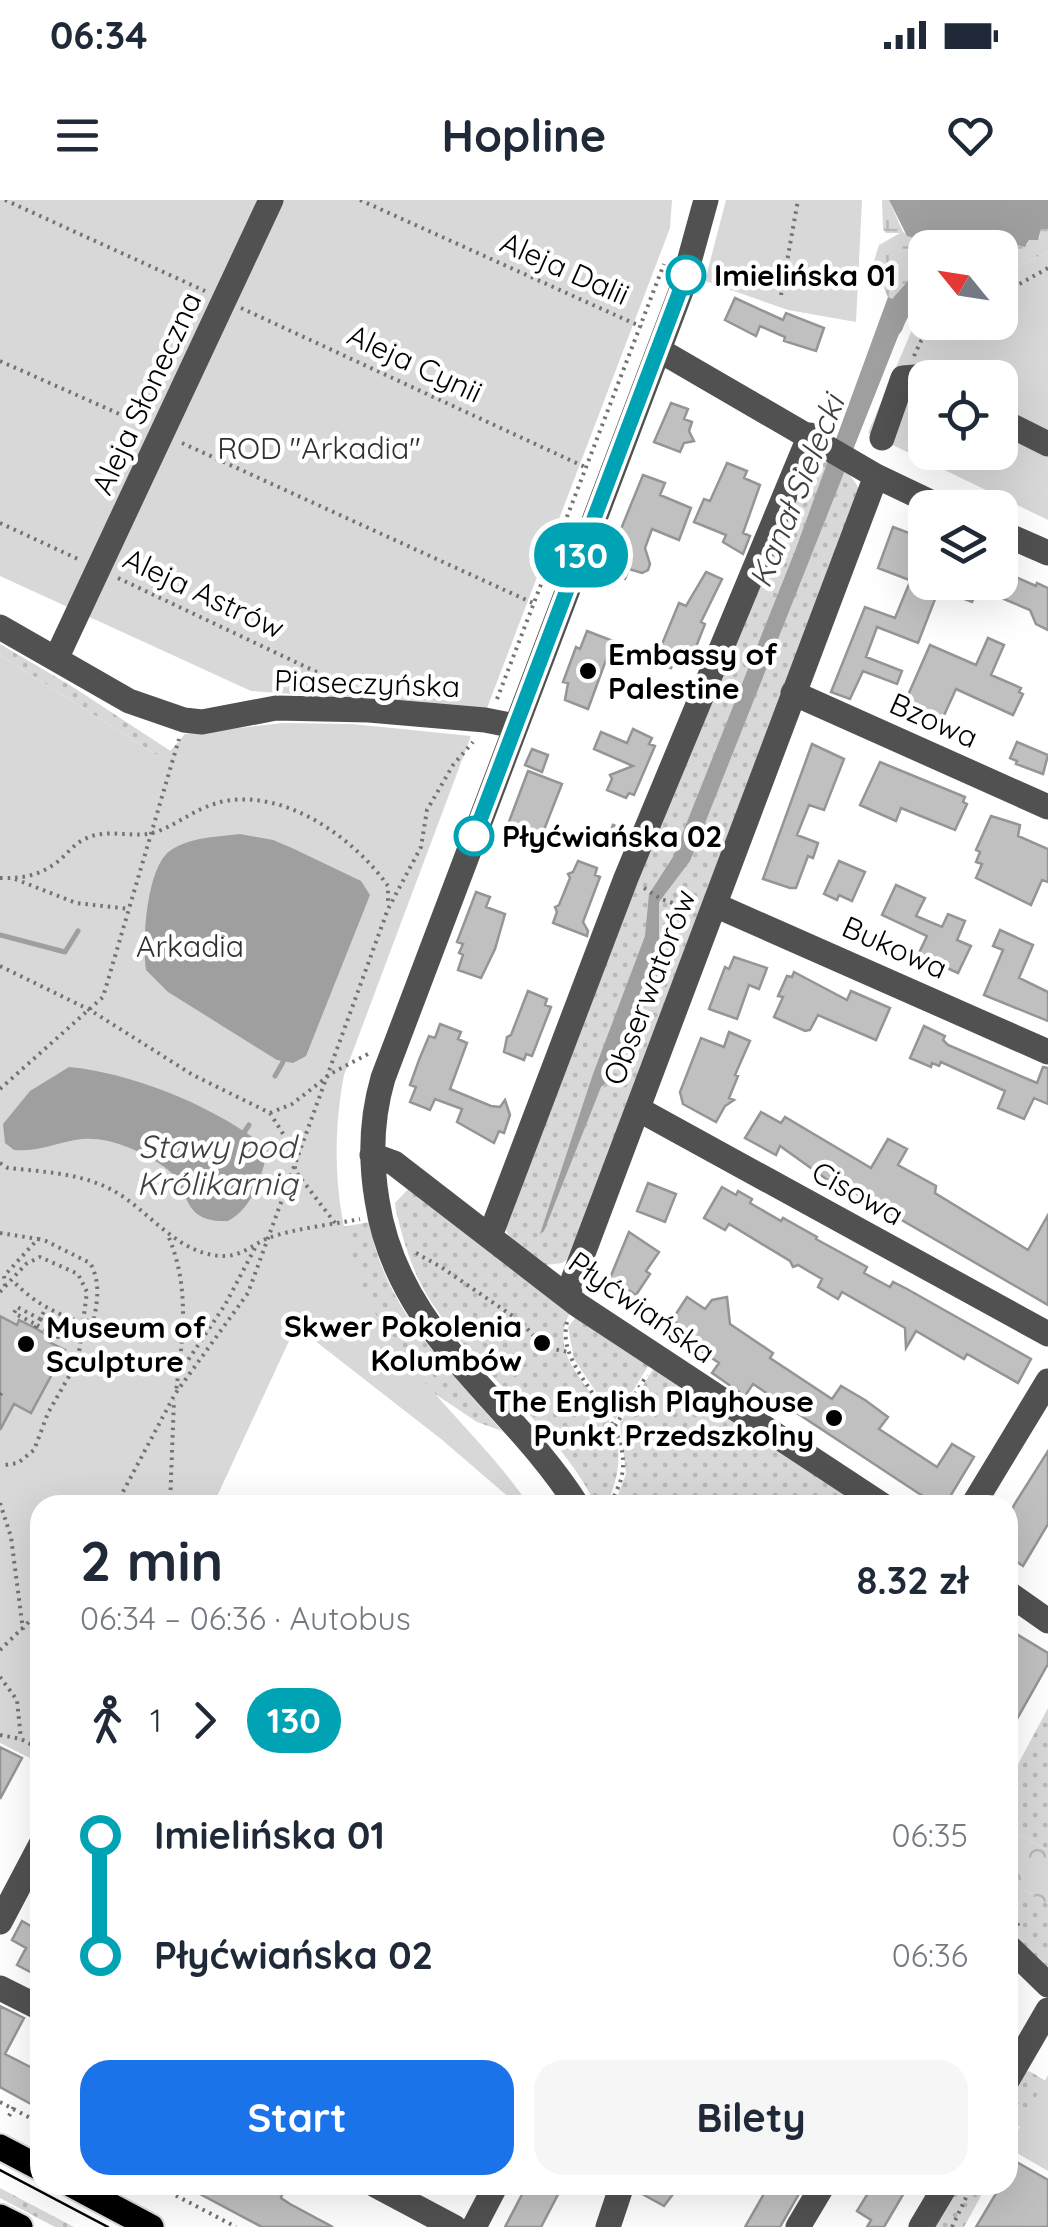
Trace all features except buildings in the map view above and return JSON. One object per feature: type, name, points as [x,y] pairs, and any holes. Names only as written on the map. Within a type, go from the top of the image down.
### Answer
[{"type":"main road","points":[[0,2147],[30,2163]]},
{"type":"main road","points":[[91,2195],[151,2227]]},
{"type":"main road","points":[[0,2216],[20,2227]]},
{"type":"street","name":"Aleja Słoneczna","points":[[56,659],[271,200]]},
{"type":"street","points":[[571,1495],[553,1469],[448,1351],[400,1280],[379,1215],[372,1125],[383,1078],[688,269],[706,200]]},
{"type":"street","points":[[658,350],[908,491]]},
{"type":"street","points":[[882,438],[908,390]]},
{"type":"street","points":[[1018,429],[1048,444]]},
{"type":"street","name":"Obserwatorów","points":[[490,1236],[619,896],[819,440]]},
{"type":"street","name":"Obserwatorów","points":[[569,1307],[638,1109],[793,693],[867,470]]},
{"type":"street","points":[[1018,540],[1048,553]]},
{"type":"street","name":"Piaseczyńska","points":[[0,627],[129,701],[184,720],[202,722],[276,708],[369,710],[515,726]]},
{"type":"street","name":"Bzowa","points":[[793,693],[1048,807]]},
{"type":"street","name":"Bukowa","points":[[714,905],[1048,1052]]},
{"type":"street","name":"Cisowa","points":[[638,1109],[1048,1334]]},
{"type":"street","name":"Płyćwiańska","points":[[372,1155],[394,1163],[490,1236],[569,1307],[866,1495]]},
{"type":"street","points":[[979,1495],[1048,1381]]},
{"type":"street","points":[[1018,1600],[1048,1621]]},
{"type":"street","points":[[0,1922],[30,1865]]},
{"type":"street","points":[[1018,1956],[1048,1986]]},
{"type":"street","points":[[0,1988],[30,2003]]},
{"type":"street","points":[[1018,2062],[1048,2010]]},
{"type":"street","points":[[394,2195],[454,2227]]},
{"type":"street","points":[[474,2227],[491,2195]]},
{"type":"street","points":[[608,2227],[619,2195]]},
{"type":"street","points":[[798,2227],[818,2195]]},
{"type":"street","points":[[921,2227],[940,2195]]},
{"type":"path","name":"Aleja Cynii","points":[[5,200],[585,466]]},
{"type":"path","name":"Aleja Dalii","points":[[360,200],[642,327]]},
{"type":"path","points":[[781,294],[798,200]]},
{"type":"path","points":[[121,1495],[175,1394],[248,1294],[388,909],[416,860],[427,810],[453,765],[471,748],[493,708],[668,252]]},
{"type":"path","points":[[1018,284],[1048,268]]},
{"type":"path","points":[[0,361],[534,603]]},
{"type":"path","name":"Aleja Astrów","points":[[0,523],[344,686]]},
{"type":"path","points":[[0,1090],[102,996],[154,833],[184,720]]},
{"type":"path","points":[[0,878],[39,874],[87,838],[154,833],[192,811],[228,801],[254,800],[284,806],[353,847],[388,886],[388,909]]},
{"type":"path","points":[[14,878],[76,904],[130,909]]},
{"type":"path","points":[[650,892],[661,899]]},
{"type":"path","points":[[0,966],[90,1010],[193,1075],[270,1113],[290,1145],[294,1163],[314,1200],[336,1224]]},
{"type":"path","points":[[270,1113],[292,1104],[362,1055],[379,1053]]},
{"type":"path","points":[[0,1162],[8,1168],[90,1180],[132,1202],[168,1235],[209,1254],[226,1256],[267,1239],[368,1217]]},
{"type":"path","points":[[0,1233],[38,1239],[84,1258],[94,1270],[98,1301],[94,1318],[83,1323],[46,1308],[14,1281]]},
{"type":"path","points":[[168,1235],[176,1254],[184,1302],[171,1420],[171,1495]]},
{"type":"path","points":[[6,1288],[4,1276],[38,1239]]},
{"type":"path","points":[[178,1376],[226,1306],[258,1244]]},
{"type":"path","points":[[406,1248],[520,1321],[544,1347],[569,1352]]},
{"type":"path","points":[[0,1292],[26,1264],[40,1257],[78,1274],[87,1292],[72,1371],[48,1413],[34,1450],[18,1463],[5,1465]]},
{"type":"path","points":[[569,1307],[569,1352],[615,1426],[622,1473],[614,1495]]},
{"type":"path","points":[[37,1324],[46,1308]]},
{"type":"path","points":[[615,1426],[639,1388]]},
{"type":"path","points":[[0,1503],[11,1537],[23,1630]]},
{"type":"path","points":[[0,1650],[30,1622]]},
{"type":"path","points":[[0,1677],[17,1700],[21,1740]]},
{"type":"path","points":[[0,1735],[30,1744]]},
{"type":"path","points":[[0,2102],[30,2116]]},
{"type":"path","points":[[9,2116],[14,2106]]},
{"type":"path","points":[[175,2195],[236,2227]]},
{"type":"path","points":[[952,2227],[967,2195]]},
{"type":"green space","name":"ROD \"Arkadia\"","points":[[0,200],[672,200],[670,228],[487,708],[251,691],[0,576]]},
{"type":"green space","points":[[726,200],[862,200],[856,322],[788,310],[705,281]]},
{"type":"green space","points":[[882,200],[889,200],[903,232],[908,234],[908,299],[903,303],[888,297],[873,264],[879,245],[900,233],[886,233]]},
{"type":"green space","points":[[1041,229],[1048,229],[1048,252],[1018,266],[1018,244],[1027,245],[1029,240],[1039,238]]},
{"type":"green space","points":[[1048,252],[1048,520],[1018,506],[1018,490],[986,490],[945,470],[1018,470],[1018,360],[908,360],[908,452],[868,433],[908,339],[1018,340],[1018,266]]},
{"type":"green space","points":[[815,454],[841,467],[859,490],[571,1257],[546,1265],[511,1240],[505,1228],[636,883]]},
{"type":"green space","points":[[0,644],[172,752],[163,759],[0,655]]},
{"type":"green space","name":"Arkadia","points":[[0,655],[163,759],[185,734],[283,723],[352,724],[471,736],[344,1075],[337,1178],[349,1246],[374,1310],[408,1362],[521,1495],[506,1495],[296,1326],[218,1495],[30,1495],[30,1758],[0,1743]]},
{"type":"green space","points":[[411,1186],[572,1310],[564,1326],[568,1357],[613,1428],[618,1448],[610,1495],[590,1495],[561,1451],[451,1329],[425,1292],[410,1258],[395,1203]]},
{"type":"green space","points":[[370,1222],[388,1282],[403,1309],[440,1360],[502,1431],[477,1422],[323,1319],[278,1238]]},
{"type":"green space","points":[[576,1317],[650,1363],[615,1420],[574,1359],[568,1327]]},
{"type":"green space","points":[[655,1366],[849,1495],[618,1495],[626,1474],[620,1423]]},
{"type":"green space","points":[[1048,1708],[1048,1850],[1018,1834],[1018,1764]]},
{"type":"green space","points":[[1018,1834],[1048,1850],[1048,1904],[1018,1887]]},
{"type":"green space","points":[[1018,1887],[1048,1904],[1048,1973],[1018,1944]]},
{"type":"green space","points":[[1029,2071],[1046,2081],[1020,2127],[1018,2080]]},
{"type":"green space","points":[[1048,2075],[1048,2171],[1018,2154],[1018,2130]]},
{"type":"green space","points":[[0,2188],[74,2227],[55,2227],[0,2198]]},
{"type":"green space","points":[[949,2195],[982,2195],[964,2227],[930,2227]]},
{"type":"water","points":[[889,200],[1048,200],[1048,229],[1041,229],[1038,240],[1029,240],[1025,247],[1018,245],[1018,230],[908,230],[907,236]]},
{"type":"water","points":[[888,297],[903,303],[908,299],[908,317],[690,861],[659,902],[659,942],[607,1081],[601,1087],[540,1234],[593,1074],[645,936],[649,894],[673,857],[795,551]]},
{"type":"water","name":"Stawy pod Królikarnią","points":[[240,834],[292,848],[361,881],[370,895],[306,1056],[293,1063],[277,1060],[168,992],[146,970],[148,906],[163,859],[187,842]]},
{"type":"water","name":"Stawy pod Królikarnią","points":[[69,1067],[119,1076],[170,1093],[219,1116],[262,1144],[268,1151],[255,1191],[244,1208],[228,1221],[201,1216],[193,1210],[173,1174],[144,1154],[110,1141],[75,1140],[22,1150],[14,1150],[5,1143],[3,1124],[30,1091]]},
{"type":"waterway","name":"Kanał Sielecki","points":[[893,326],[908,296]]},
{"type":"waterway","points":[[0,935],[65,952],[78,931]]},
{"type":"waterway","points":[[275,1076],[283,1062]]},
{"type":"waterway","points":[[245,1131],[249,1125]]},
{"type":"tram line","points":[[0,2170],[30,2186]]},
{"type":"tram line","points":[[47,2195],[108,2227]]},
{"type":"bus line","name":"130","points":[[474,836],[686,275]]},
{"type":"place","name":"Imielińska 01","points":[[686,275]]},
{"type":"place","name":"Embassy of Palestine","points":[[588,671]]},
{"type":"place","name":"Płyćwiańska 02","points":[[474,836]]},
{"type":"place","name":"Skwer Pokolenia Kolumbów","points":[[542,1343]]},
{"type":"place","name":"Museum of Sculpture","points":[[26,1344]]},
{"type":"place","name":"The English Playhouse Punkt Przedszkolny","points":[[834,1418]]}]
